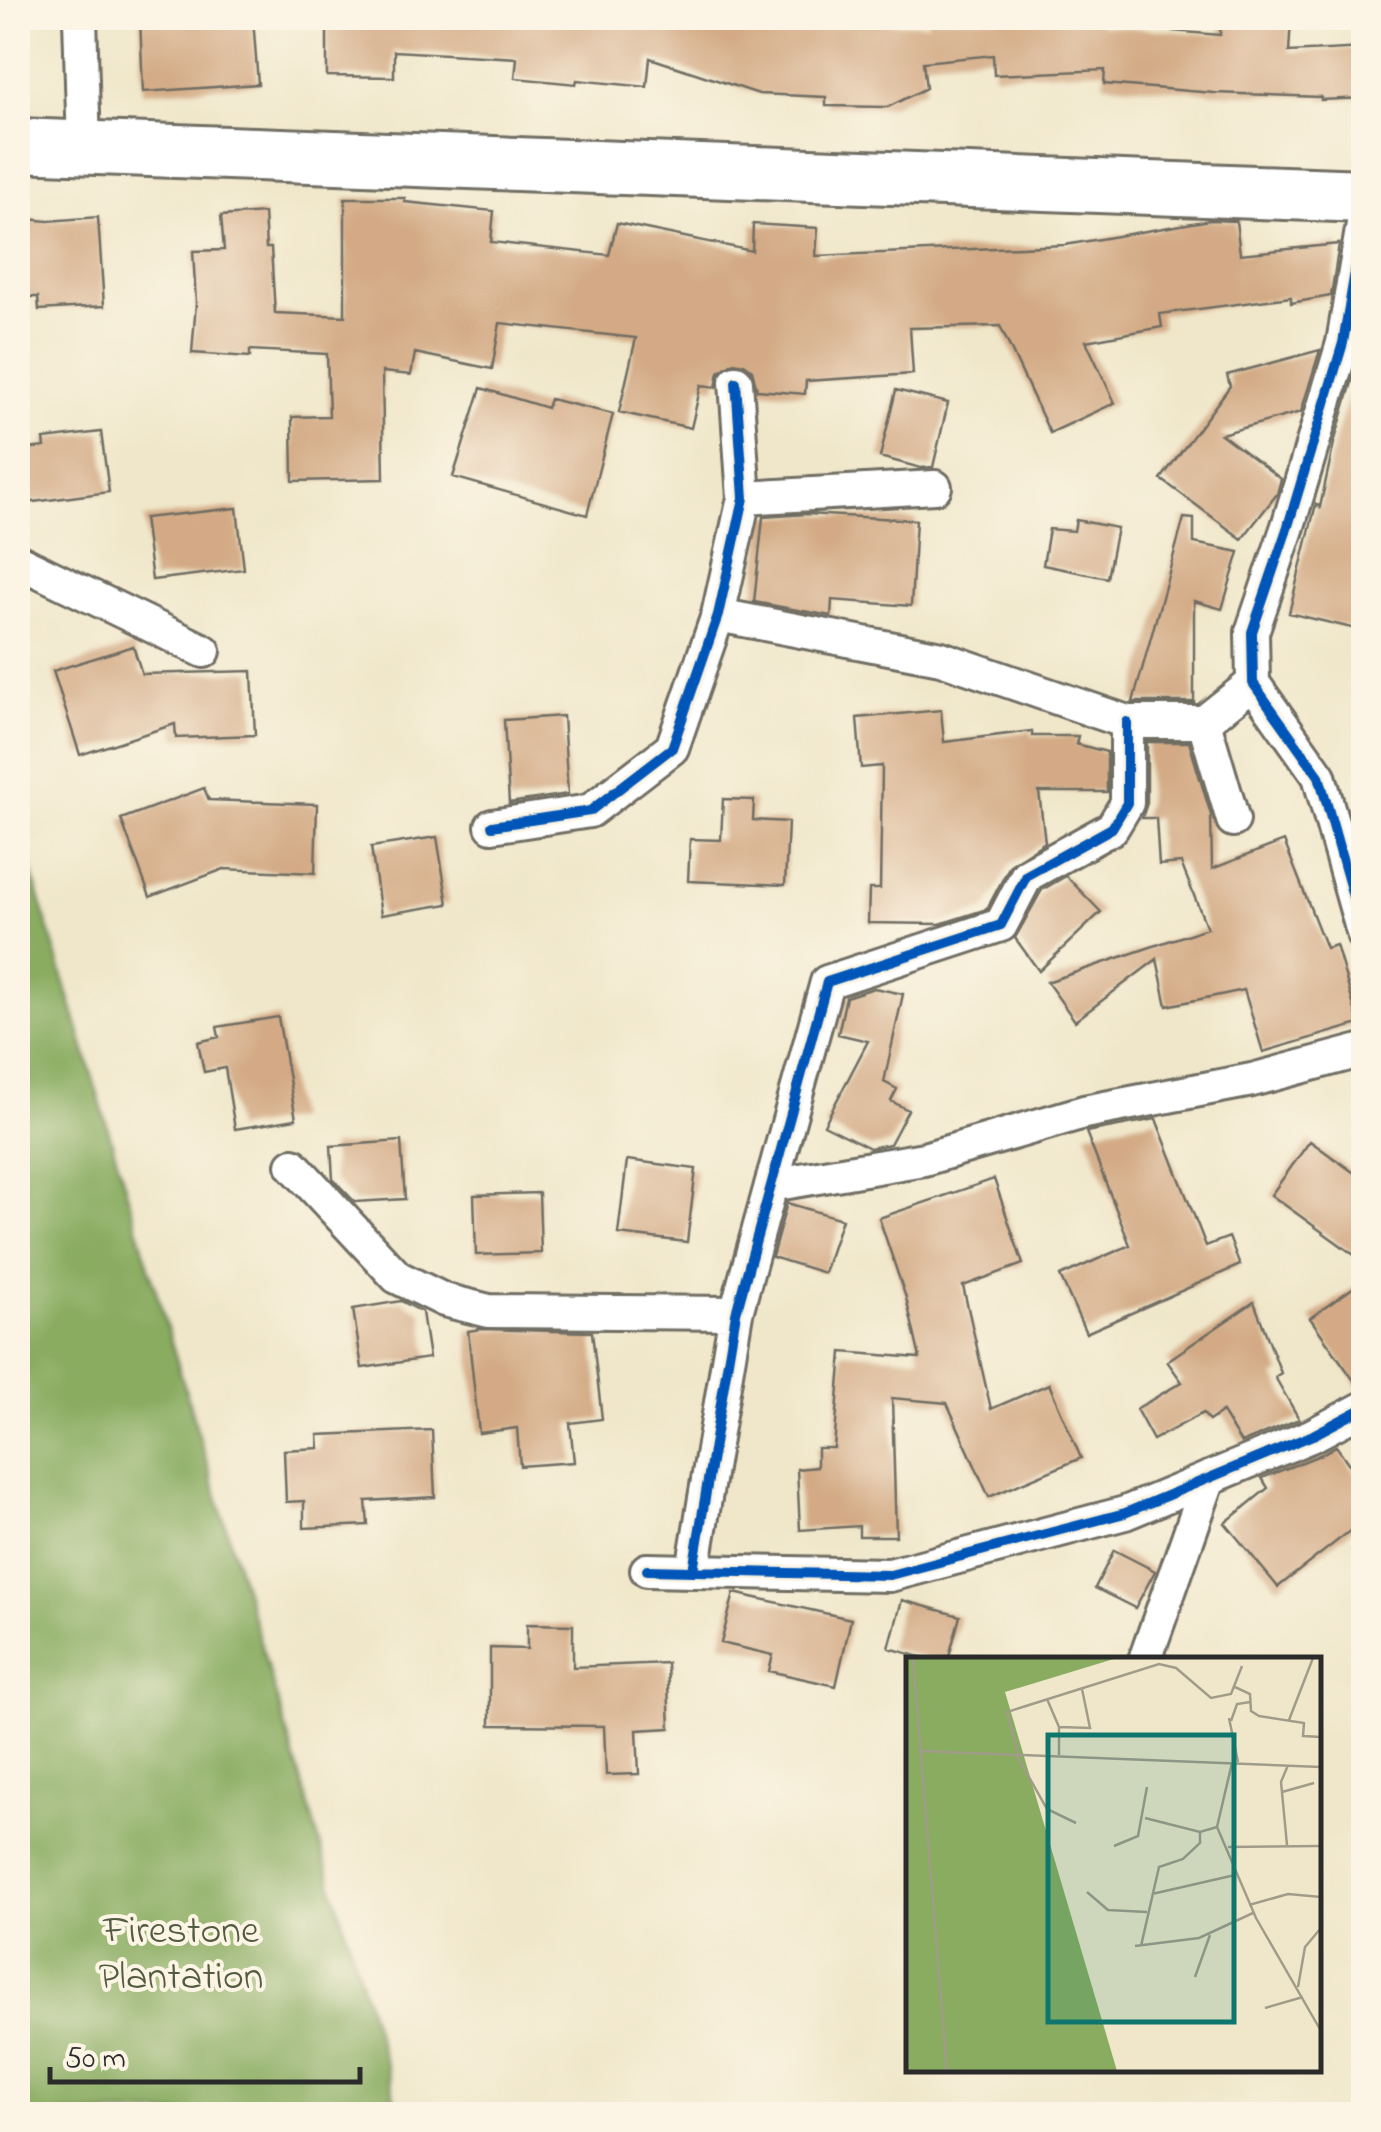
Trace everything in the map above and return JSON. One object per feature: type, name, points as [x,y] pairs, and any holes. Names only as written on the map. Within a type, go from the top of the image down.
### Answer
[{"type":"main road","points":[[18,144],[1364,196]]},
{"type":"street","points":[[80,18],[84,147]]},
{"type":"street","points":[[1364,218],[1342,343],[1252,632],[1253,683],[1320,776],[1350,832],[1364,936]]},
{"type":"street","points":[[492,826],[590,811],[672,748],[718,614],[744,498],[736,382]]},
{"type":"street","points":[[744,498],[934,488]]},
{"type":"street","points":[[18,561],[204,651]]},
{"type":"street","points":[[718,614],[941,658],[1126,722],[1204,722],[1253,683]]},
{"type":"street","points":[[692,1570],[736,1314],[827,982],[1001,925],[1028,875],[1112,828],[1127,803],[1126,722]]},
{"type":"street","points":[[1204,722],[1233,820]]},
{"type":"street","points":[[771,1185],[924,1159],[1084,1112],[1252,1080],[1364,1050]]},
{"type":"street","points":[[292,1164],[396,1277],[444,1300],[490,1312],[736,1314]]},
{"type":"street","points":[[648,1570],[890,1575],[1124,1513],[1313,1435],[1364,1408]]},
{"type":"street","points":[[1146,1657],[1209,1478]]},
{"type":"green space","name":"Firestone Plantation","points":[[18,825],[400,2114],[18,2114]]},
{"type":"building","points":[[140,18],[253,18],[258,84],[143,92]]},
{"type":"building","points":[[327,18],[775,18],[928,24],[927,18],[1100,18],[1100,25],[1220,35],[1221,18],[1291,18],[1289,52],[1364,48],[1364,98],[1321,100],[1104,84],[1105,70],[994,75],[993,55],[923,62],[926,88],[888,107],[826,106],[826,97],[759,94],[650,58],[647,87],[515,78],[517,58],[394,51],[394,77],[327,76]]},
{"type":"building","points":[[345,198],[405,198],[405,202],[494,211],[491,242],[609,255],[617,223],[752,251],[753,224],[818,228],[816,256],[1065,245],[1210,220],[1236,221],[1240,254],[1339,244],[1331,296],[1291,303],[1291,297],[1160,314],[1162,327],[1086,341],[1115,403],[1050,433],[1000,326],[910,328],[913,374],[806,381],[805,394],[757,390],[752,370],[734,362],[719,372],[716,387],[701,385],[691,428],[619,412],[636,338],[500,323],[492,369],[415,353],[411,375],[382,372],[384,479],[293,481],[292,417],[329,416],[327,354],[250,350],[250,357],[192,353],[196,303],[193,251],[224,250],[221,216],[264,213],[266,248],[271,248],[275,313],[345,316]]},
{"type":"building","points":[[98,217],[104,306],[39,310],[38,297],[18,297],[18,218],[48,221]]},
{"type":"building","points":[[1364,342],[1364,631],[1289,613],[1316,504],[1320,507]]},
{"type":"building","points":[[1320,350],[1301,412],[1221,434],[1281,479],[1277,494],[1242,539],[1161,479],[1230,386],[1227,375]]},
{"type":"building","points":[[481,388],[547,408],[550,399],[613,414],[587,515],[453,477]]},
{"type":"building","points":[[896,390],[948,403],[933,467],[921,468],[880,457]]},
{"type":"building","points":[[101,432],[109,492],[18,504],[18,450],[45,447],[44,439]]},
{"type":"building","points":[[237,508],[244,569],[152,580],[144,518]]},
{"type":"building","points":[[806,514],[916,520],[911,606],[832,600],[831,616],[754,602],[763,517]]},
{"type":"building","points":[[1184,518],[1194,519],[1194,543],[1239,552],[1222,609],[1194,601],[1194,702],[1133,702]]},
{"type":"building","points":[[1076,520],[1117,528],[1107,578],[1043,565],[1049,529],[1074,531]]},
{"type":"building","points":[[133,646],[142,674],[252,671],[255,735],[176,738],[175,724],[80,755],[53,671]]},
{"type":"building","points":[[941,710],[944,742],[1032,731],[1032,736],[1078,736],[1076,744],[1107,752],[1107,792],[1039,792],[1045,842],[1010,865],[987,909],[940,924],[868,923],[869,889],[880,889],[882,766],[861,768],[857,718]]},
{"type":"building","points":[[563,716],[568,794],[509,803],[504,720]]},
{"type":"building","points":[[1147,742],[1189,742],[1211,815],[1212,869],[1284,841],[1326,948],[1336,945],[1359,1024],[1263,1052],[1244,990],[1167,1006],[1157,959],[1075,1021],[1047,982],[1207,928],[1181,863],[1159,865],[1156,818],[1142,818],[1147,803]]},
{"type":"building","points":[[204,788],[209,800],[317,804],[315,873],[224,869],[150,897],[121,819]]},
{"type":"building","points":[[723,799],[754,800],[753,820],[788,822],[785,885],[688,881],[690,839],[721,840]]},
{"type":"building","points":[[437,837],[448,904],[381,915],[371,847]]},
{"type":"building","points":[[1066,876],[1101,912],[1039,971],[1015,938],[1042,890]]},
{"type":"building","points":[[874,988],[903,994],[884,1082],[897,1089],[891,1101],[908,1110],[890,1144],[870,1148],[824,1125],[868,1041],[838,1034],[846,997]]},
{"type":"building","points":[[278,1017],[296,1119],[235,1129],[225,1068],[204,1072],[198,1042],[219,1037],[217,1027]]},
{"type":"building","points":[[1156,1119],[1206,1246],[1229,1237],[1240,1265],[1086,1333],[1060,1276],[1130,1245],[1086,1132]]},
{"type":"building","points":[[401,1141],[405,1199],[355,1202],[333,1179],[331,1146]]},
{"type":"building","points":[[1310,1141],[1364,1180],[1364,1262],[1271,1195]]},
{"type":"building","points":[[627,1160],[696,1169],[687,1242],[618,1234]]},
{"type":"building","points":[[994,1179],[1023,1264],[963,1286],[991,1409],[1049,1384],[1081,1458],[989,1497],[947,1403],[892,1398],[896,1536],[859,1536],[859,1526],[800,1530],[797,1469],[817,1467],[817,1448],[834,1448],[842,1352],[920,1358],[906,1298],[879,1218]]},
{"type":"building","points":[[539,1193],[541,1253],[476,1255],[474,1195]]},
{"type":"building","points":[[787,1203],[842,1219],[824,1273],[772,1257]]},
{"type":"building","points":[[1364,1280],[1364,1388],[1360,1389],[1310,1318]]},
{"type":"building","points":[[401,1301],[422,1312],[429,1358],[362,1368],[353,1309]]},
{"type":"building","points":[[1254,1302],[1281,1373],[1275,1377],[1299,1419],[1241,1443],[1222,1412],[1209,1421],[1203,1413],[1153,1440],[1136,1409],[1182,1382],[1167,1361]]},
{"type":"building","points":[[468,1331],[592,1332],[602,1419],[570,1423],[574,1462],[520,1466],[517,1428],[479,1433]]},
{"type":"building","points":[[432,1430],[435,1497],[366,1501],[368,1525],[304,1528],[304,1501],[286,1502],[284,1450],[319,1448],[318,1435]]},
{"type":"building","points":[[1336,1446],[1364,1485],[1364,1520],[1278,1587],[1225,1523],[1268,1488],[1262,1478]]},
{"type":"building","points":[[1114,1550],[1155,1571],[1135,1608],[1095,1588]]},
{"type":"building","points":[[734,1593],[851,1619],[836,1686],[769,1671],[773,1655],[721,1643]]},
{"type":"building","points":[[902,1600],[960,1616],[949,1657],[920,1657],[889,1648]]},
{"type":"building","points":[[527,1624],[573,1625],[573,1667],[667,1663],[670,1728],[637,1730],[639,1774],[606,1775],[604,1726],[490,1725],[490,1648],[527,1649]]},
{"type":"cycle path","points":[[1364,218],[1343,343],[1252,632],[1253,683],[1319,776],[1364,936]]},
{"type":"cycle path","points":[[492,826],[590,811],[672,748],[718,615],[744,498],[736,382]]},
{"type":"cycle path","points":[[693,1570],[736,1313],[827,982],[1001,925],[1027,875],[1112,828],[1127,803],[1127,722]]},
{"type":"cycle path","points":[[647,1570],[890,1575],[1125,1513],[1313,1435],[1364,1408]]}]
